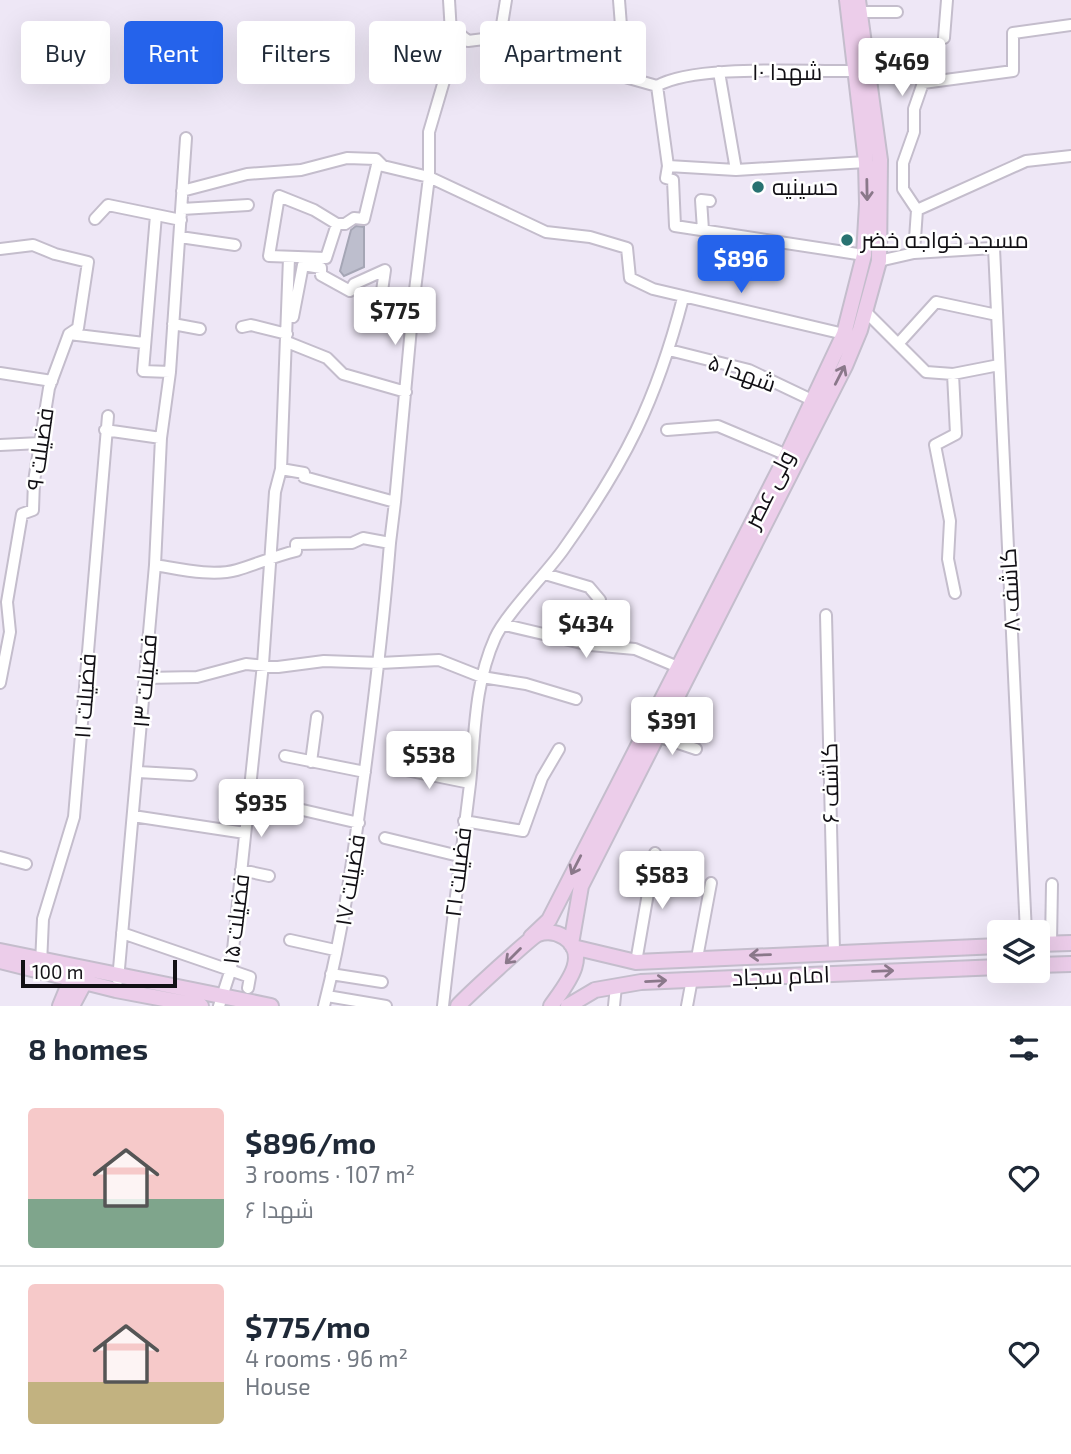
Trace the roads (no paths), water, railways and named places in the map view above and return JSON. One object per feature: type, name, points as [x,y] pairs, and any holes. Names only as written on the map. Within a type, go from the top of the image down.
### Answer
[{"type":"main road","name":"ولی عصر","points":[[458,1006],[549,920],[845,366],[866,312],[879,261],[873,161],[861,70],[847,0]]},
{"type":"main road","name":"ولی عصر","points":[[859,6],[861,70]]},
{"type":"main road","name":"ولی عصر","points":[[551,1006],[575,970],[577,961],[572,946],[574,918],[581,886],[657,736],[684,669],[844,334],[864,255],[873,161]]},
{"type":"main road","points":[[574,918],[579,931],[597,955]]},
{"type":"main road","name":"امام سجاد","points":[[531,937],[548,932],[565,938],[572,946],[597,955],[636,962],[834,951],[987,946]]},
{"type":"main road","points":[[1050,944],[1071,943]]},
{"type":"main road","points":[[0,951],[41,966]]},
{"type":"main road","points":[[791,954],[793,975]]},
{"type":"main road","points":[[0,961],[41,966],[220,1002],[270,1006]]},
{"type":"main road","points":[[1050,965],[1071,964]]},
{"type":"main road","name":"امام سجاد","points":[[568,1006],[595,990],[615,986],[692,979],[987,967]]},
{"type":"main road","points":[[60,1006],[81,975]]},
{"type":"main road","points":[[72,1006],[81,975]]},
{"type":"main road","points":[[117,983],[201,1006]]},
{"type":"street","points":[[449,0],[450,21]]},
{"type":"street","points":[[466,39],[500,37],[506,0]]},
{"type":"street","points":[[619,0],[625,77],[661,84],[668,166],[666,178],[673,180],[675,226],[864,255]]},
{"type":"street","points":[[944,38],[947,0]]},
{"type":"street","points":[[859,6],[897,12]]},
{"type":"street","points":[[879,261],[914,253],[917,210],[903,189],[903,163],[915,132],[915,109],[923,83],[1013,71],[1013,33],[1071,25]]},
{"type":"street","name":"شهدا ۱۰","points":[[661,84],[719,72],[861,70]]},
{"type":"street","points":[[719,72],[736,170]]},
{"type":"street","name":"فضیلت ۱۷","points":[[326,1001],[335,950],[343,931],[380,663],[413,306],[429,177],[429,132],[443,84]]},
{"type":"street","name":"فضیلت ۱۳","points":[[117,983],[155,565],[161,438],[170,372],[186,138]]},
{"type":"street","points":[[917,210],[1026,161],[1071,156]]},
{"type":"street","points":[[183,191],[247,174],[301,170],[347,158],[378,161],[383,166],[429,177],[546,232],[590,237],[627,248],[630,278],[653,289],[844,334]]},
{"type":"street","points":[[337,224],[326,258],[269,256],[279,196],[314,210],[337,224],[345,224],[354,218],[364,219],[378,161]]},
{"type":"street","points":[[668,166],[736,170],[873,161],[903,163]]},
{"type":"street","points":[[703,230],[701,200],[710,201]]},
{"type":"street","points":[[95,219],[108,205],[156,215],[182,215],[248,205]]},
{"type":"street","points":[[156,215],[143,371],[170,372]]},
{"type":"street","points":[[180,237],[235,244]]},
{"type":"street","name":"فضیلت ۹","points":[[0,249],[33,245],[55,254],[88,262],[78,328],[69,334],[52,381],[40,443],[33,510],[22,514],[7,602],[10,632],[0,683]]},
{"type":"street","name":"کاشف ۸","points":[[914,253],[994,248],[1025,920]]},
{"type":"street","points":[[287,341],[289,258]]},
{"type":"street","points":[[287,341],[303,264],[321,268],[321,275],[350,291],[354,284],[386,270],[381,298],[413,306]]},
{"type":"street","name":"فضیلت ۲۱","points":[[443,1006],[459,856],[470,783],[475,710],[487,656],[505,625],[597,502],[630,447],[653,397],[683,298]]},
{"type":"street","points":[[898,344],[936,302],[997,315]]},
{"type":"street","points":[[866,312],[926,372],[953,374],[999,365]]},
{"type":"street","points":[[173,324],[200,329]]},
{"type":"street","points":[[242,327],[251,325],[327,358],[343,374],[406,392]]},
{"type":"street","points":[[69,334],[144,343]]},
{"type":"street","name":"فضیلت ۱۵","points":[[220,1002],[231,969],[263,664],[275,492],[281,469],[287,341]]},
{"type":"street","name":"شهدا ۵","points":[[669,350],[749,370],[814,401]]},
{"type":"street","points":[[0,373],[52,381]]},
{"type":"street","points":[[953,374],[956,434],[935,446],[950,521],[948,559],[955,593]]},
{"type":"street","name":"فضیلت ۱۱","points":[[41,966],[43,919],[74,817],[108,416]]},
{"type":"street","points":[[667,430],[718,426],[787,455]]},
{"type":"street","points":[[105,430],[161,438]]},
{"type":"street","points":[[0,445],[40,443]]},
{"type":"street","points":[[281,469],[304,473],[304,477],[335,487],[394,502]]},
{"type":"street","points":[[155,565],[209,572],[236,570],[269,557],[296,551],[296,544],[352,543],[363,538],[390,543]]},
{"type":"street","points":[[545,574],[589,587],[600,600]]},
{"type":"street","name":"کاشف ۶","points":[[826,615],[834,951]]},
{"type":"street","points":[[505,625],[590,645],[635,649],[684,669]]},
{"type":"street","points":[[145,678],[197,677],[246,664],[278,667],[324,661],[380,663],[439,660],[482,677],[526,684],[576,699]]},
{"type":"street","points":[[311,762],[317,717]]},
{"type":"street","points":[[657,736],[696,749]]},
{"type":"street","points":[[464,821],[523,831],[542,778],[559,748]]},
{"type":"street","points":[[285,756],[365,772]]},
{"type":"street","points":[[396,768],[470,783]]},
{"type":"street","points":[[138,772],[191,775]]},
{"type":"street","points":[[248,802],[277,810],[281,805],[359,823]]},
{"type":"street","points":[[134,816],[245,833]]},
{"type":"street","points":[[385,838],[459,856]]},
{"type":"street","points":[[636,962],[655,853]]},
{"type":"street","points":[[0,857],[26,864]]},
{"type":"street","points":[[242,870],[269,876]]},
{"type":"street","points":[[696,958],[711,883]]},
{"type":"street","points":[[1048,920],[1052,884]]},
{"type":"street","points":[[122,933],[250,977],[248,988]]},
{"type":"street","points":[[290,940],[335,950]]},
{"type":"street","points":[[331,974],[382,982]]},
{"type":"street","points":[[687,1006],[692,979]]},
{"type":"street","points":[[614,1006],[615,986]]},
{"type":"street","points":[[326,1001],[386,1006]]},
{"type":"place","name":"حسینیه","points":[[758,187]]},
{"type":"place","name":"مسجد خواجه خضر","points":[[847,240]]}]
